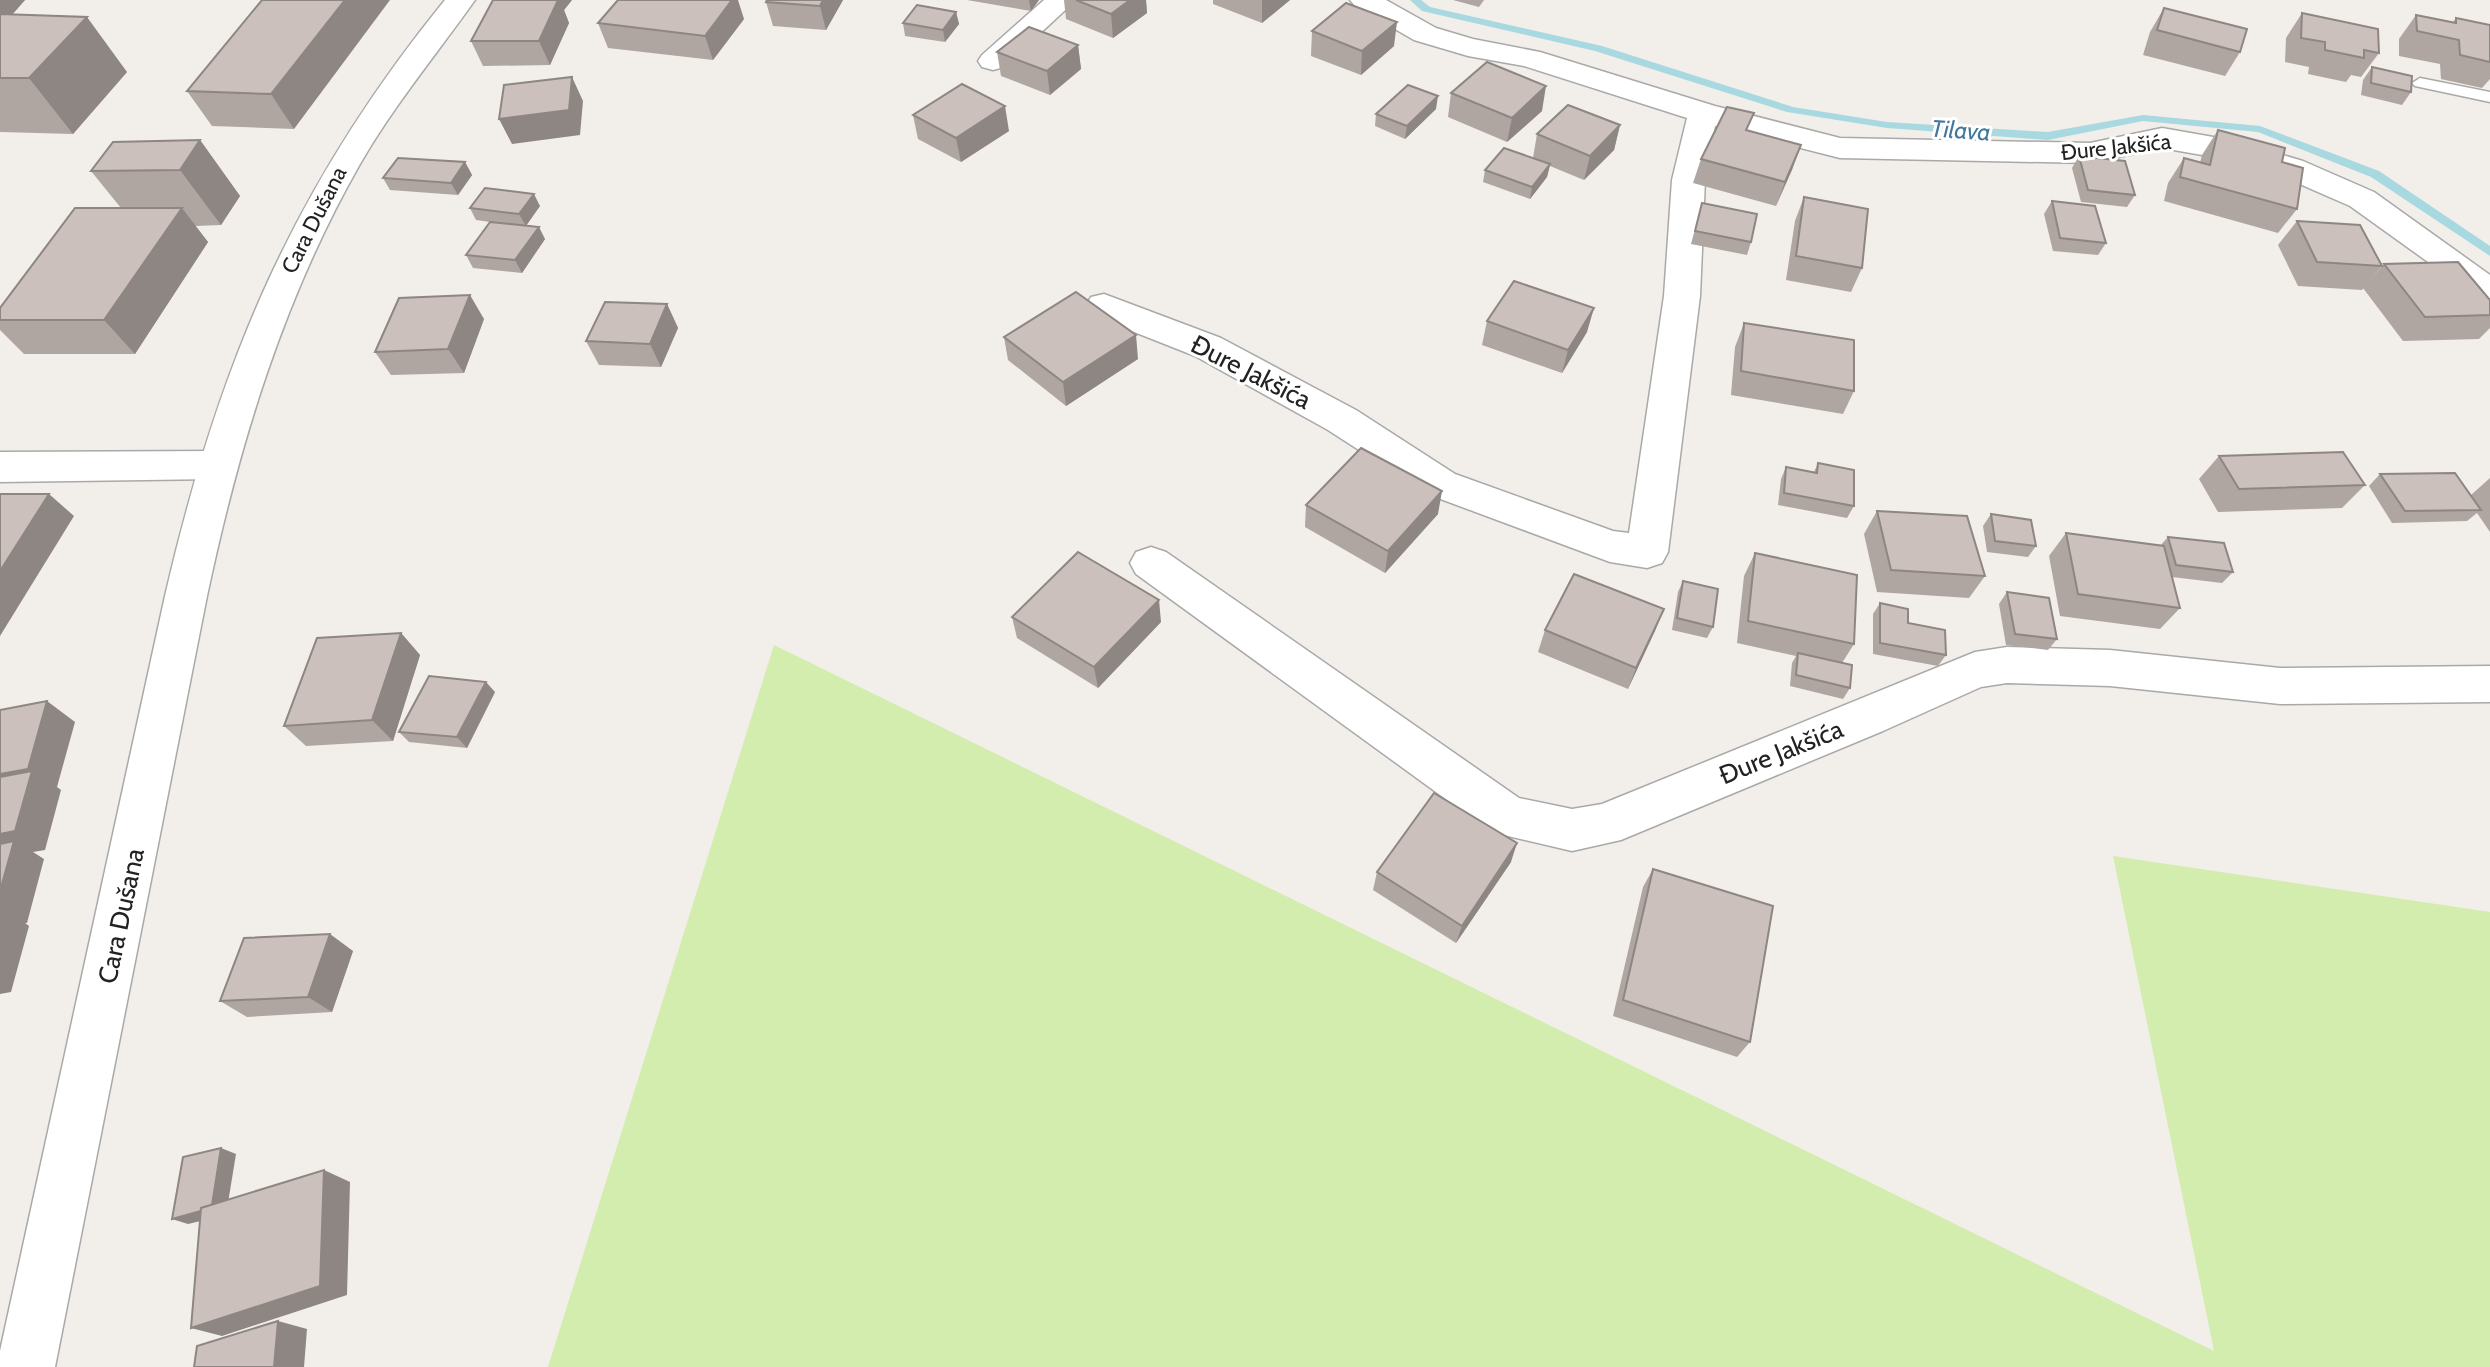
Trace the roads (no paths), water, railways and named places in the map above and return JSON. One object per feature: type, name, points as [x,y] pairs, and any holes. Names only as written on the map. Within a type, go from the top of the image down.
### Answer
[{"type":"street","name":"Cara Dušana","points":[[26,1367],[218,465],[269,316],[307,226],[351,148],[430,35],[460,0]]},
{"type":"street","points":[[993,61],[1061,0]]},
{"type":"street","name":"Đure Jakšića","points":[[1365,0],[1425,34],[1577,72],[1704,113],[1840,148],[2078,153],[2125,148],[2162,138],[2197,141],[2291,168],[2362,199],[2490,294]]},
{"type":"street","name":"Đure Jakšića","points":[[1104,306],[1208,347],[1342,420],[1441,484],[1610,546],[1647,552],[1682,295],[1689,178],[1695,134],[1704,113]]},
{"type":"street","points":[[0,467],[218,465]]},
{"type":"street","name":"Đure Jakšića","points":[[1151,563],[1508,817],[1572,830],[1604,825],[1867,718],[1975,670],[2007,665],[2110,668],[2280,686],[2490,684]]},
{"type":"lane","points":[[2420,83],[2490,97]]},
{"type":"waterway","name":"Tilava","points":[[1415,0],[1426,9],[1598,48],[1791,110],[1887,125],[2048,136],[2143,118],[2260,129],[2375,174],[2490,252]]}]
